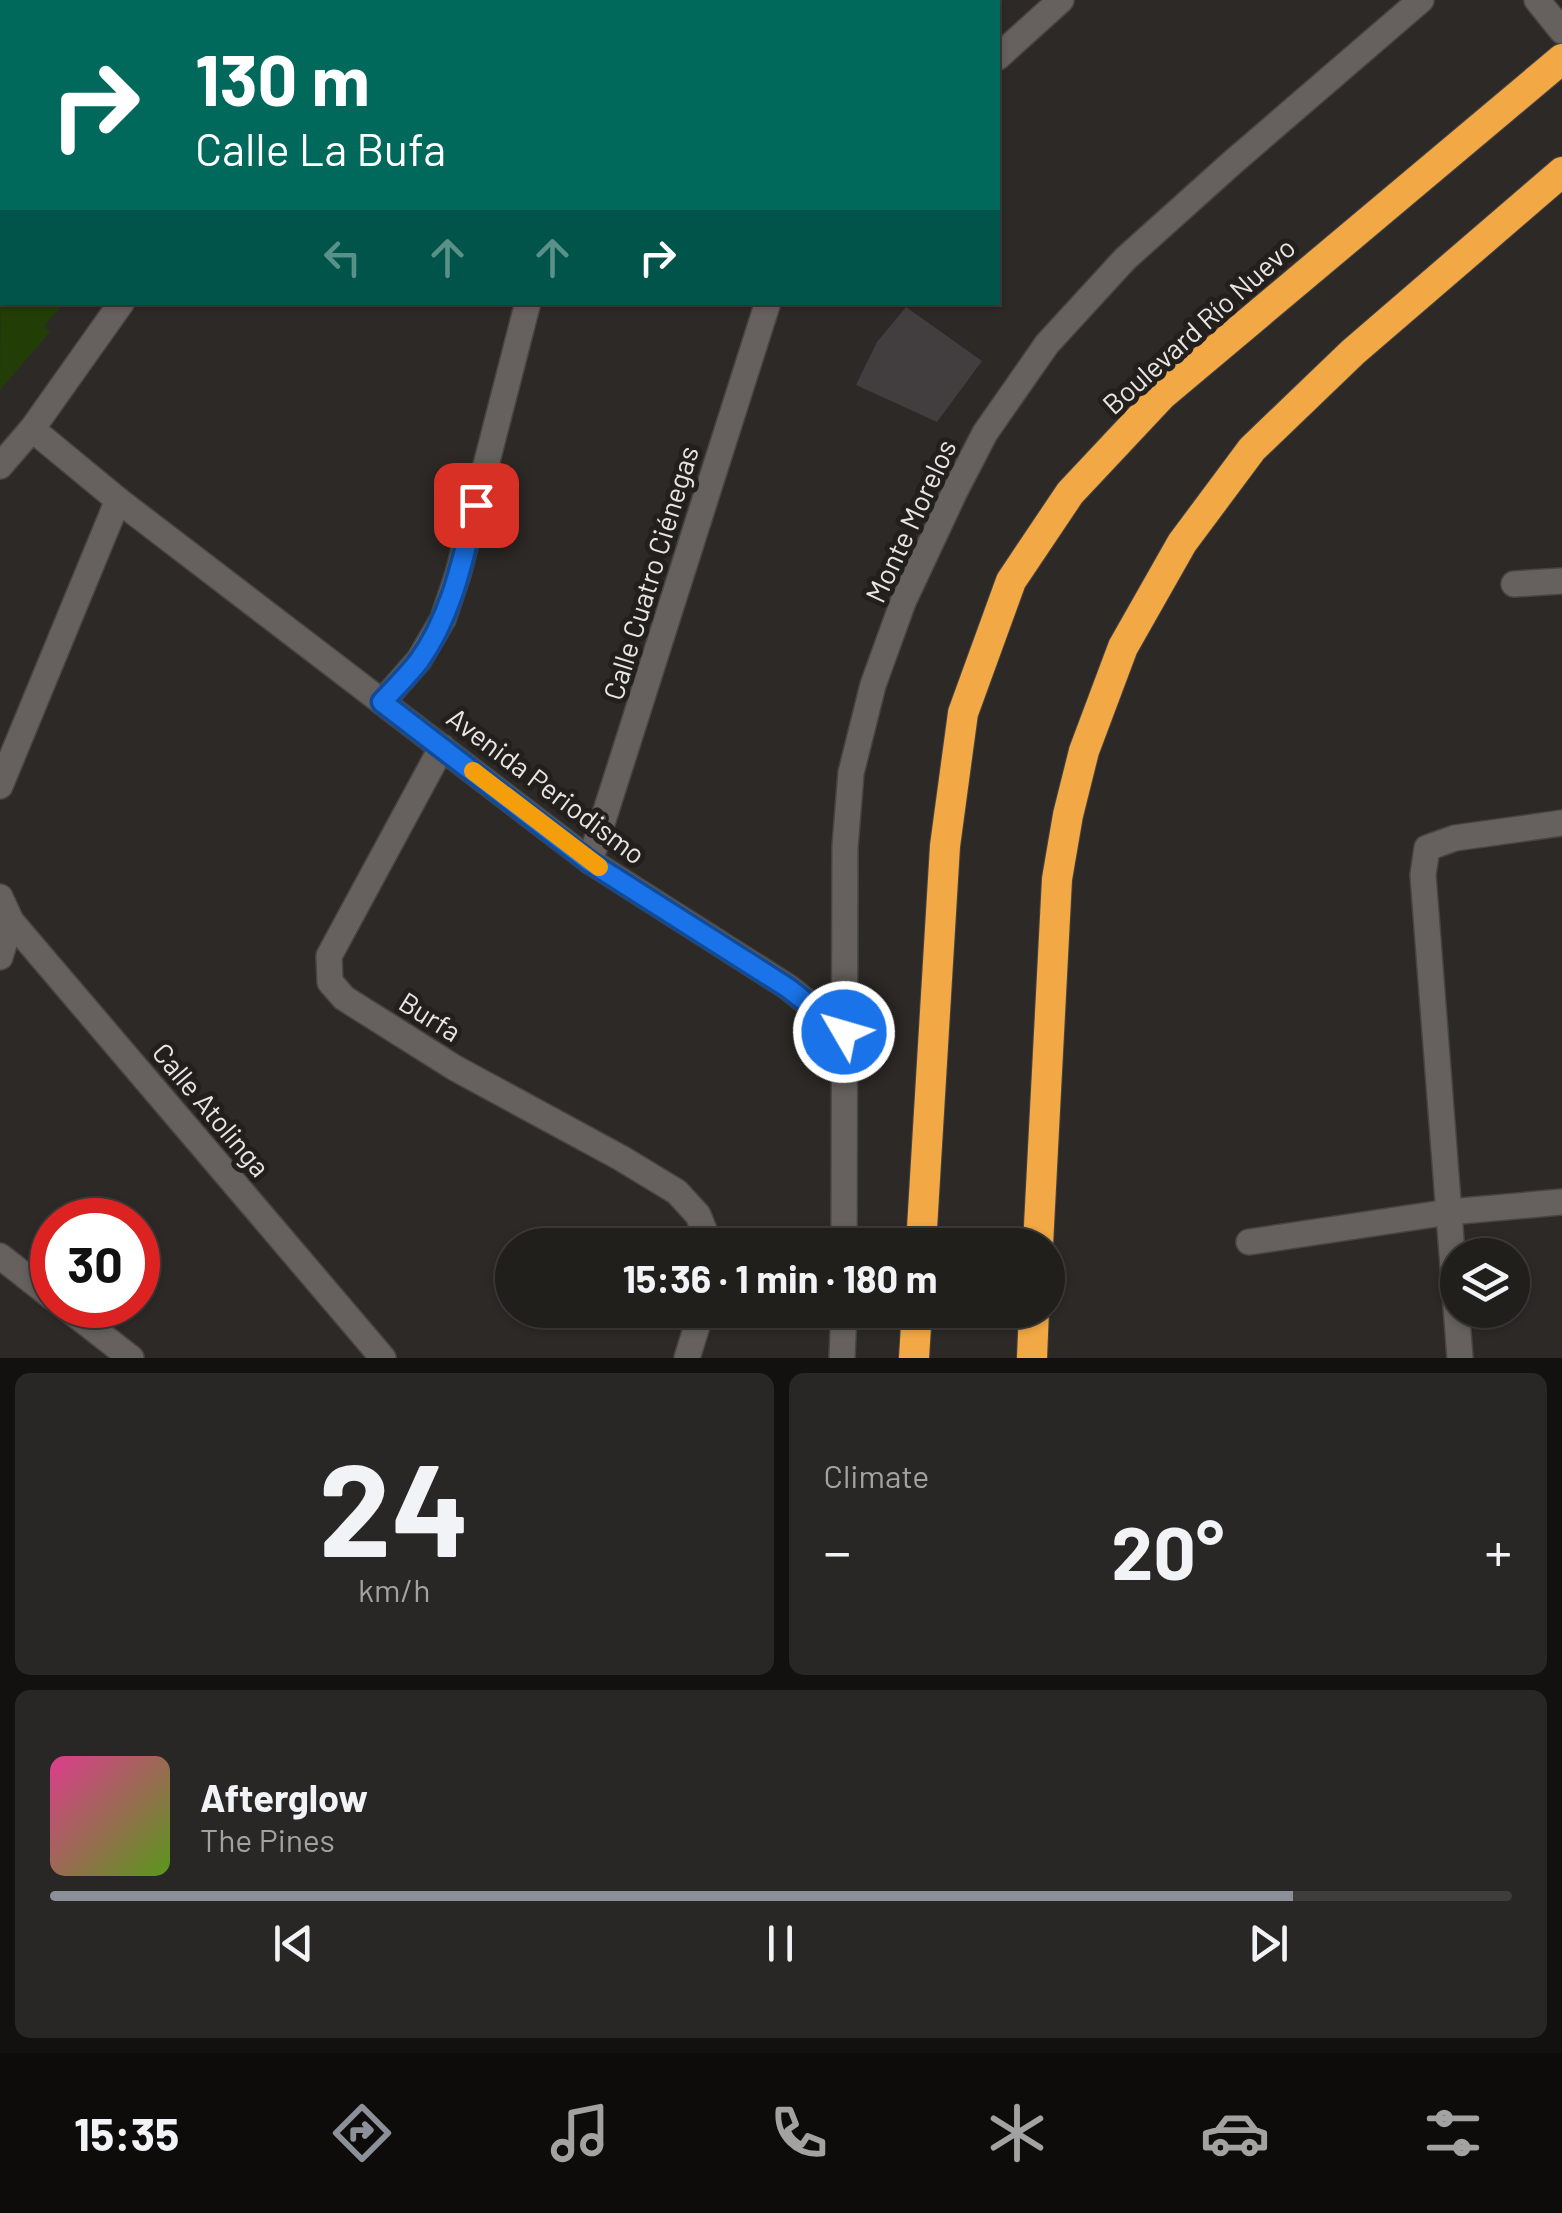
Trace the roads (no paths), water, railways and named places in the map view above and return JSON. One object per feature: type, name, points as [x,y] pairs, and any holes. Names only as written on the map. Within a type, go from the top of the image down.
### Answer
[{"type":"highway","name":"Boulevard Río Nuevo","points":[[921,1228],[948,826],[964,713],[1011,581],[1070,493],[1162,395],[1562,59]]},
{"type":"highway","points":[[1039,1228],[1057,879],[1084,751],[1123,647],[1182,543],[1252,450],[1353,352],[1562,172]]},
{"type":"highway","points":[[914,1358],[916,1328]]},
{"type":"highway","points":[[1032,1358],[1033,1328]]},
{"type":"street","points":[[1000,55],[1061,0]]},
{"type":"street","name":"Monte Morelos","points":[[844,1228],[846,847],[851,772],[872,685],[904,602],[955,491],[985,432],[1047,344],[1125,259],[1420,0]]},
{"type":"street","points":[[1537,0],[1562,31]]},
{"type":"street","points":[[0,466],[32,429],[120,305]]},
{"type":"street","points":[[382,702],[420,660],[443,618],[458,574],[527,305]]},
{"type":"street","name":"Calle Cuatro Ciénegas","points":[[590,862],[767,305]]},
{"type":"street","name":"Avenida Periodismo","points":[[32,429],[118,500],[590,862],[788,988],[844,1032]]},
{"type":"street","points":[[0,786],[118,500]]},
{"type":"street","points":[[1514,584],[1562,580]]},
{"type":"street","name":"Burfa","points":[[442,747],[329,956],[330,982],[344,998],[455,1068],[677,1192],[698,1215],[703,1228]]},
{"type":"street","points":[[1460,1358],[1423,875],[1427,848],[1455,838],[1562,823]]},
{"type":"street","name":"Calle Atolinga","points":[[0,897],[11,921],[383,1358]]},
{"type":"street","points":[[0,957],[11,921]]},
{"type":"street","points":[[1248,1242],[1449,1212],[1562,1202]]},
{"type":"street","points":[[0,1256],[30,1280]]},
{"type":"street","points":[[93,1328],[131,1358]]},
{"type":"street","points":[[686,1358],[696,1328]]},
{"type":"street","points":[[842,1358],[843,1328]]}]
